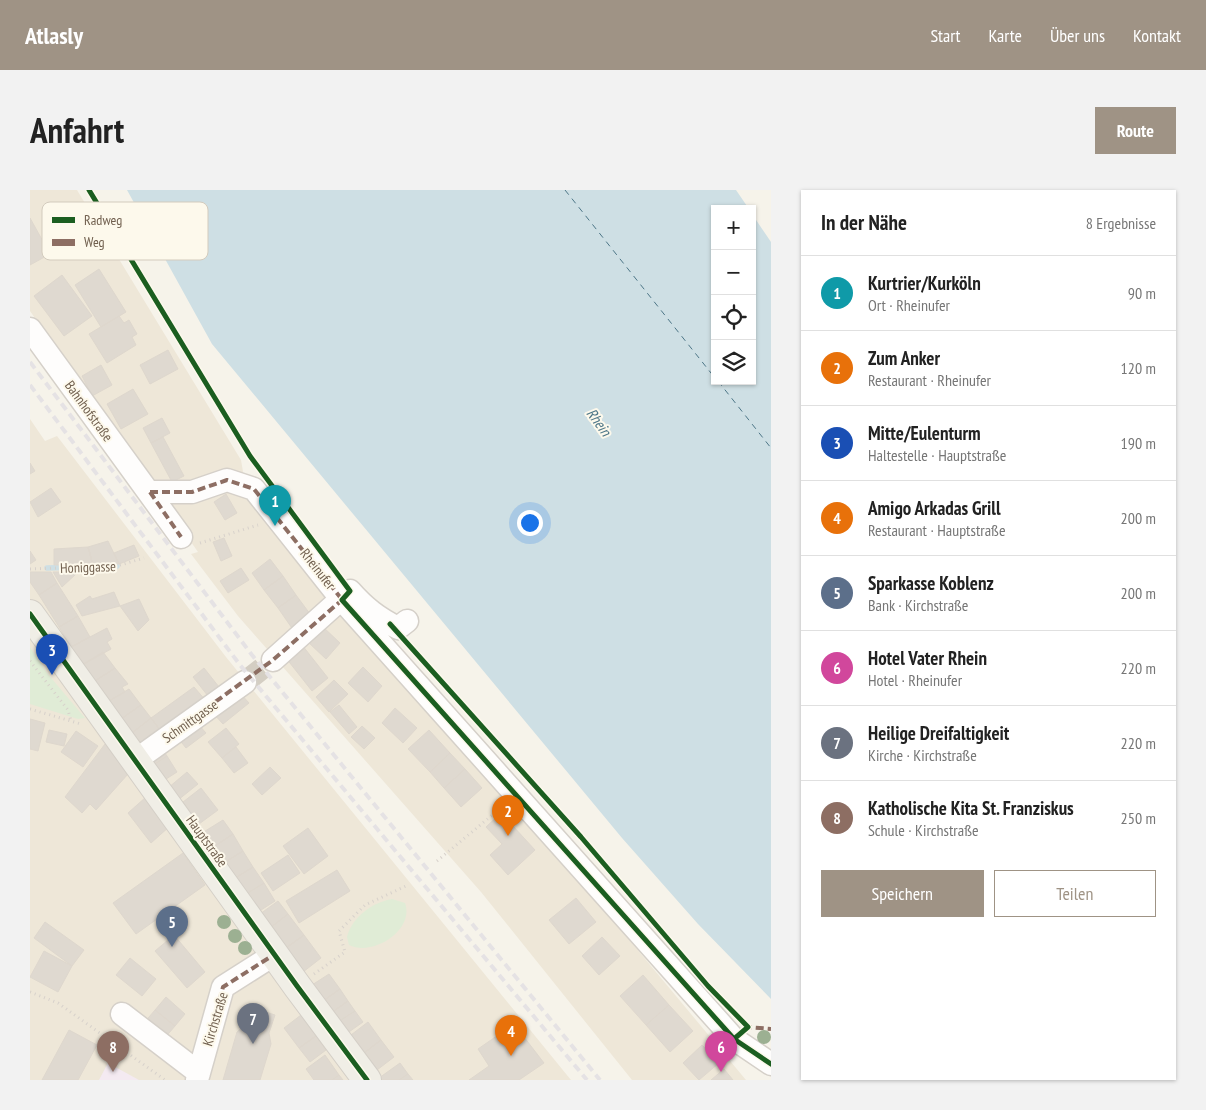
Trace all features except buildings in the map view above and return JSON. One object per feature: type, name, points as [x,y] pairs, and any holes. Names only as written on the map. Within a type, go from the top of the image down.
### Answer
[{"type":"main road","name":"Hauptstraße","points":[[30,614],[118,734],[297,986],[367,1080]]},
{"type":"street","name":"Bahnhofstraße","points":[[30,329],[181,537]]},
{"type":"street","name":"Rheinufer","points":[[150,492],[192,492],[227,480],[254,489],[342,600],[518,794],[734,1039],[771,1064]]},
{"type":"street","points":[[273,660],[350,591],[367,610],[382,621],[398,628],[407,621]]},
{"type":"street","name":"Schmittgasse","points":[[136,760],[245,682]]},
{"type":"street","name":"Kirchstraße","points":[[198,1076],[223,987],[275,954]]},
{"type":"street","points":[[122,1014],[198,1076]]},
{"type":"path","points":[[181,537],[192,545],[278,519]]},
{"type":"path","points":[[30,661],[68,710],[71,722]]},
{"type":"path","points":[[30,709],[118,734]]},
{"type":"path","points":[[437,861],[518,794]]},
{"type":"path","points":[[297,986],[345,952],[339,931],[365,905],[406,886]]},
{"type":"path","points":[[30,992],[58,1003],[165,1080]]},
{"type":"shaded area","points":[[30,190],[77,190],[84,202],[42,202],[42,260],[120,260],[241,460],[247,495],[621,930],[746,1080],[632,1080],[481,892],[238,616],[191,554],[198,552],[30,311]]},
{"type":"shaded area","points":[[30,419],[45,441],[57,436],[226,657],[571,1080],[30,1080]]},
{"type":"shaded area","points":[[108,1063],[139,1080],[99,1080]]},
{"type":"green space","points":[[30,647],[47,673],[85,718],[78,719],[30,704]]},
{"type":"green space","points":[[392,899],[405,903],[404,923],[398,931],[390,939],[380,944],[359,948],[349,945],[347,937],[358,917],[378,903]]},
{"type":"water","name":"Rhein","points":[[127,190],[736,190],[746,205],[711,205],[711,385],[756,385],[756,220],[771,242],[771,999],[698,924],[622,838],[212,344],[166,260],[208,260],[208,202],[134,202]]},
{"type":"waterway","points":[[47,568],[117,566]]},
{"type":"ferry route","points":[[565,190],[711,373]]},
{"type":"ferry route","points":[[721,385],[771,448]]},
{"type":"tunnel","points":[[245,682],[273,660]]},
{"type":"railway","points":[[30,362],[252,655],[600,1080]]},
{"type":"railway","points":[[30,385],[240,665],[587,1080]]},
{"type":"marked path","points":[[150,492],[192,492],[227,480],[254,489],[344,602]]},
{"type":"marked path","points":[[150,492],[181,537]]},
{"type":"marked path","points":[[167,737],[273,660],[342,600]]},
{"type":"marked path","points":[[213,1024],[223,987],[275,954]]},
{"type":"marked path","points":[[745,1030],[748,1027],[771,1029]]},
{"type":"cycle path","points":[[89,190],[96,202]]},
{"type":"cycle path","points":[[131,260],[250,456],[350,591],[342,600],[734,1039],[771,1064]]},
{"type":"cycle path","points":[[30,614],[297,986],[367,1080]]},
{"type":"cycle path","points":[[390,624],[581,837],[708,986],[748,1027],[734,1039]]},
{"type":"place","name":"Kurtrier/Kurköln","points":[[275,526]]},
{"type":"place","name":"Mitte/Eulenturm","points":[[52,675]]},
{"type":"place","name":"Zum Anker","points":[[508,836]]},
{"type":"place","name":"Sparkasse Koblenz","points":[[172,947]]},
{"type":"place","name":"Heilige Dreifaltigkeit","points":[[253,1044]]},
{"type":"place","name":"Amigo Arkadas Grill","points":[[511,1056]]},
{"type":"place","name":"Katholische Kita St. Franziskus","points":[[113,1072]]},
{"type":"place","name":"Hotel Vater Rhein","points":[[721,1072]]}]
